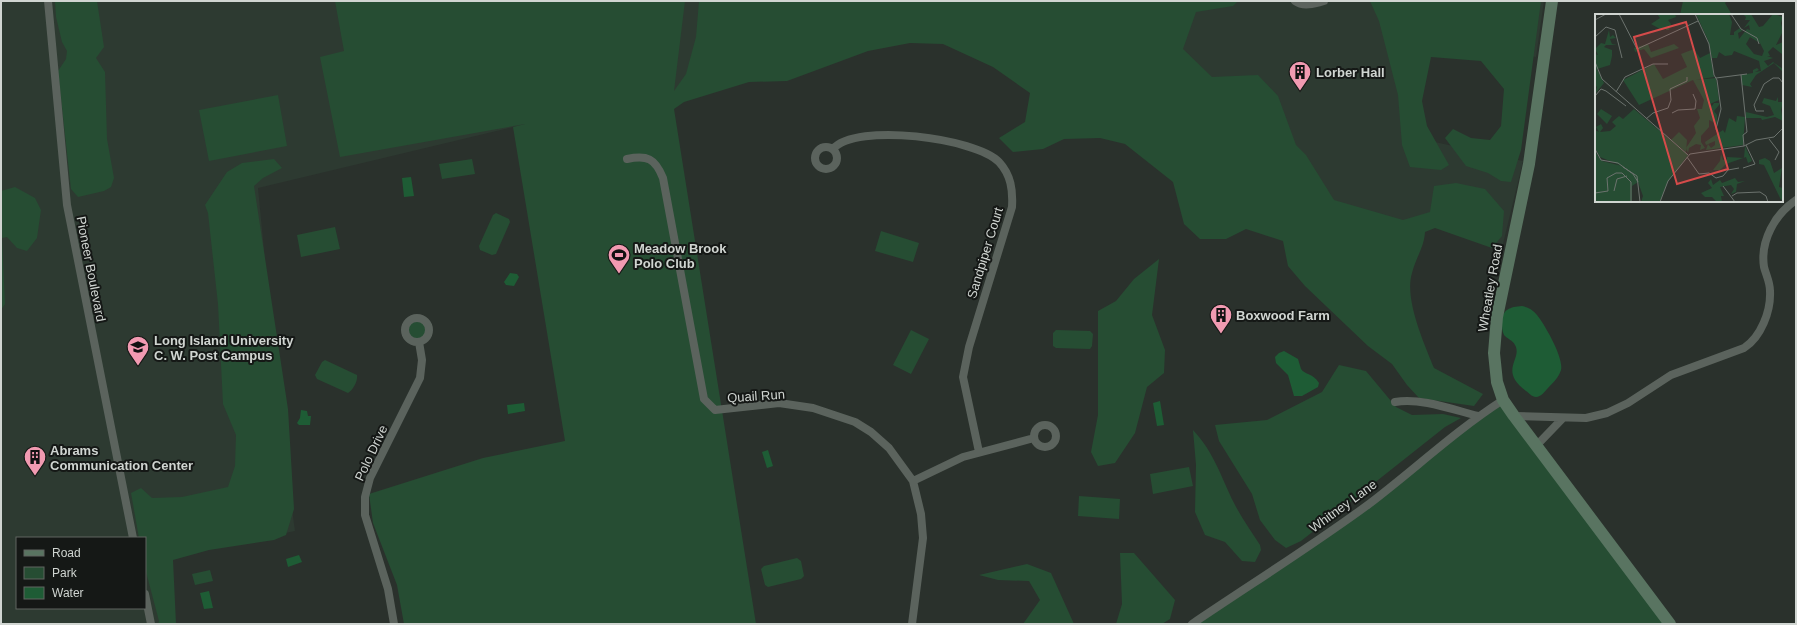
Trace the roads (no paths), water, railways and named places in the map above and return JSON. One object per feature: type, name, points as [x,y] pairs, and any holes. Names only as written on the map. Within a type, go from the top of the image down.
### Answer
[{"type":"main road","name":"Wheatley Road","points":[[1552,1],[1529,164],[1497,318],[1494,353],[1497,382],[1503,400],[1514,416],[1670,624]]},
{"type":"street","name":"Pioneer Boulevard","points":[[48,1],[67,205],[133,537]]},
{"type":"street","points":[[1294,1],[1299,4],[1313,4],[1324,1]]},
{"type":"street","name":"Sandpiper Court","points":[[833,149],[838,143],[850,139],[896,134],[921,136],[985,153],[998,161],[1008,174],[1013,194],[1012,207],[969,347],[964,370],[966,394],[979,452]]},
{"type":"street","name":"Quail Run","points":[[627,159],[644,157],[654,162],[658,166],[663,178],[704,399],[715,410],[779,403],[813,408],[835,414],[855,422],[871,432],[889,448],[913,481],[921,514],[923,538],[912,624]]},
{"type":"street","points":[[1514,416],[1586,418],[1607,413],[1628,403],[1671,375],[1744,348],[1751,343],[1759,333],[1770,299],[1769,283],[1764,266],[1764,250],[1767,236],[1780,215],[1796,200]]},
{"type":"street","name":"Polo Drive","points":[[394,624],[388,590],[365,515],[365,497],[370,478],[420,378],[422,360],[419,342]]},
{"type":"street","name":"Whitney Lane","points":[[1192,624],[1357,512],[1478,416],[1503,400]]},
{"type":"street","points":[[1396,402],[1402,401],[1435,405],[1478,416]]},
{"type":"street","points":[[1536,446],[1563,418]]},
{"type":"street","points":[[913,481],[963,457],[1034,438]]},
{"type":"street","points":[[146,599],[151,624]]},
{"type":"water","points":[[411,177],[414,196],[404,197],[402,178]]},
{"type":"water","points":[[510,273],[517,274],[519,277],[514,286],[506,285],[504,282]]},
{"type":"water","points":[[1522,306],[1532,310],[1535,313],[1549,334],[1560,358],[1560,373],[1543,394],[1538,397],[1533,396],[1526,391],[1518,384],[1514,377],[1512,371],[1517,350],[1514,343],[1504,335],[1502,330],[1502,318],[1505,312],[1510,308]]},
{"type":"water","points":[[1284,351],[1298,359],[1301,369],[1317,380],[1319,383],[1318,387],[1302,396],[1294,396],[1288,375],[1276,363],[1275,357]]},
{"type":"water","points":[[1160,401],[1164,425],[1157,426],[1153,403]]},
{"type":"water","points":[[524,403],[525,411],[508,414],[507,405]]},
{"type":"water","points":[[301,410],[307,411],[308,416],[311,416],[310,425],[299,425],[297,423],[300,418]]},
{"type":"water","points":[[768,450],[773,466],[767,468],[762,452]]},
{"type":"water","points":[[299,555],[302,562],[288,567],[286,559]]},
{"type":"water","points":[[209,591],[213,608],[204,609],[200,593]]},
{"type":"place","name":"Lorber Hall","points":[[1300,92]]},
{"type":"place","name":"Meadow Brook Polo Club","points":[[619,274]]},
{"type":"place","name":"Boxwood Farm","points":[[1221,334]]},
{"type":"place","name":"Long Island University C. W. Post Campus","points":[[138,366]]},
{"type":"place","name":"Abrams Communication Center","points":[[35,476]]}]
